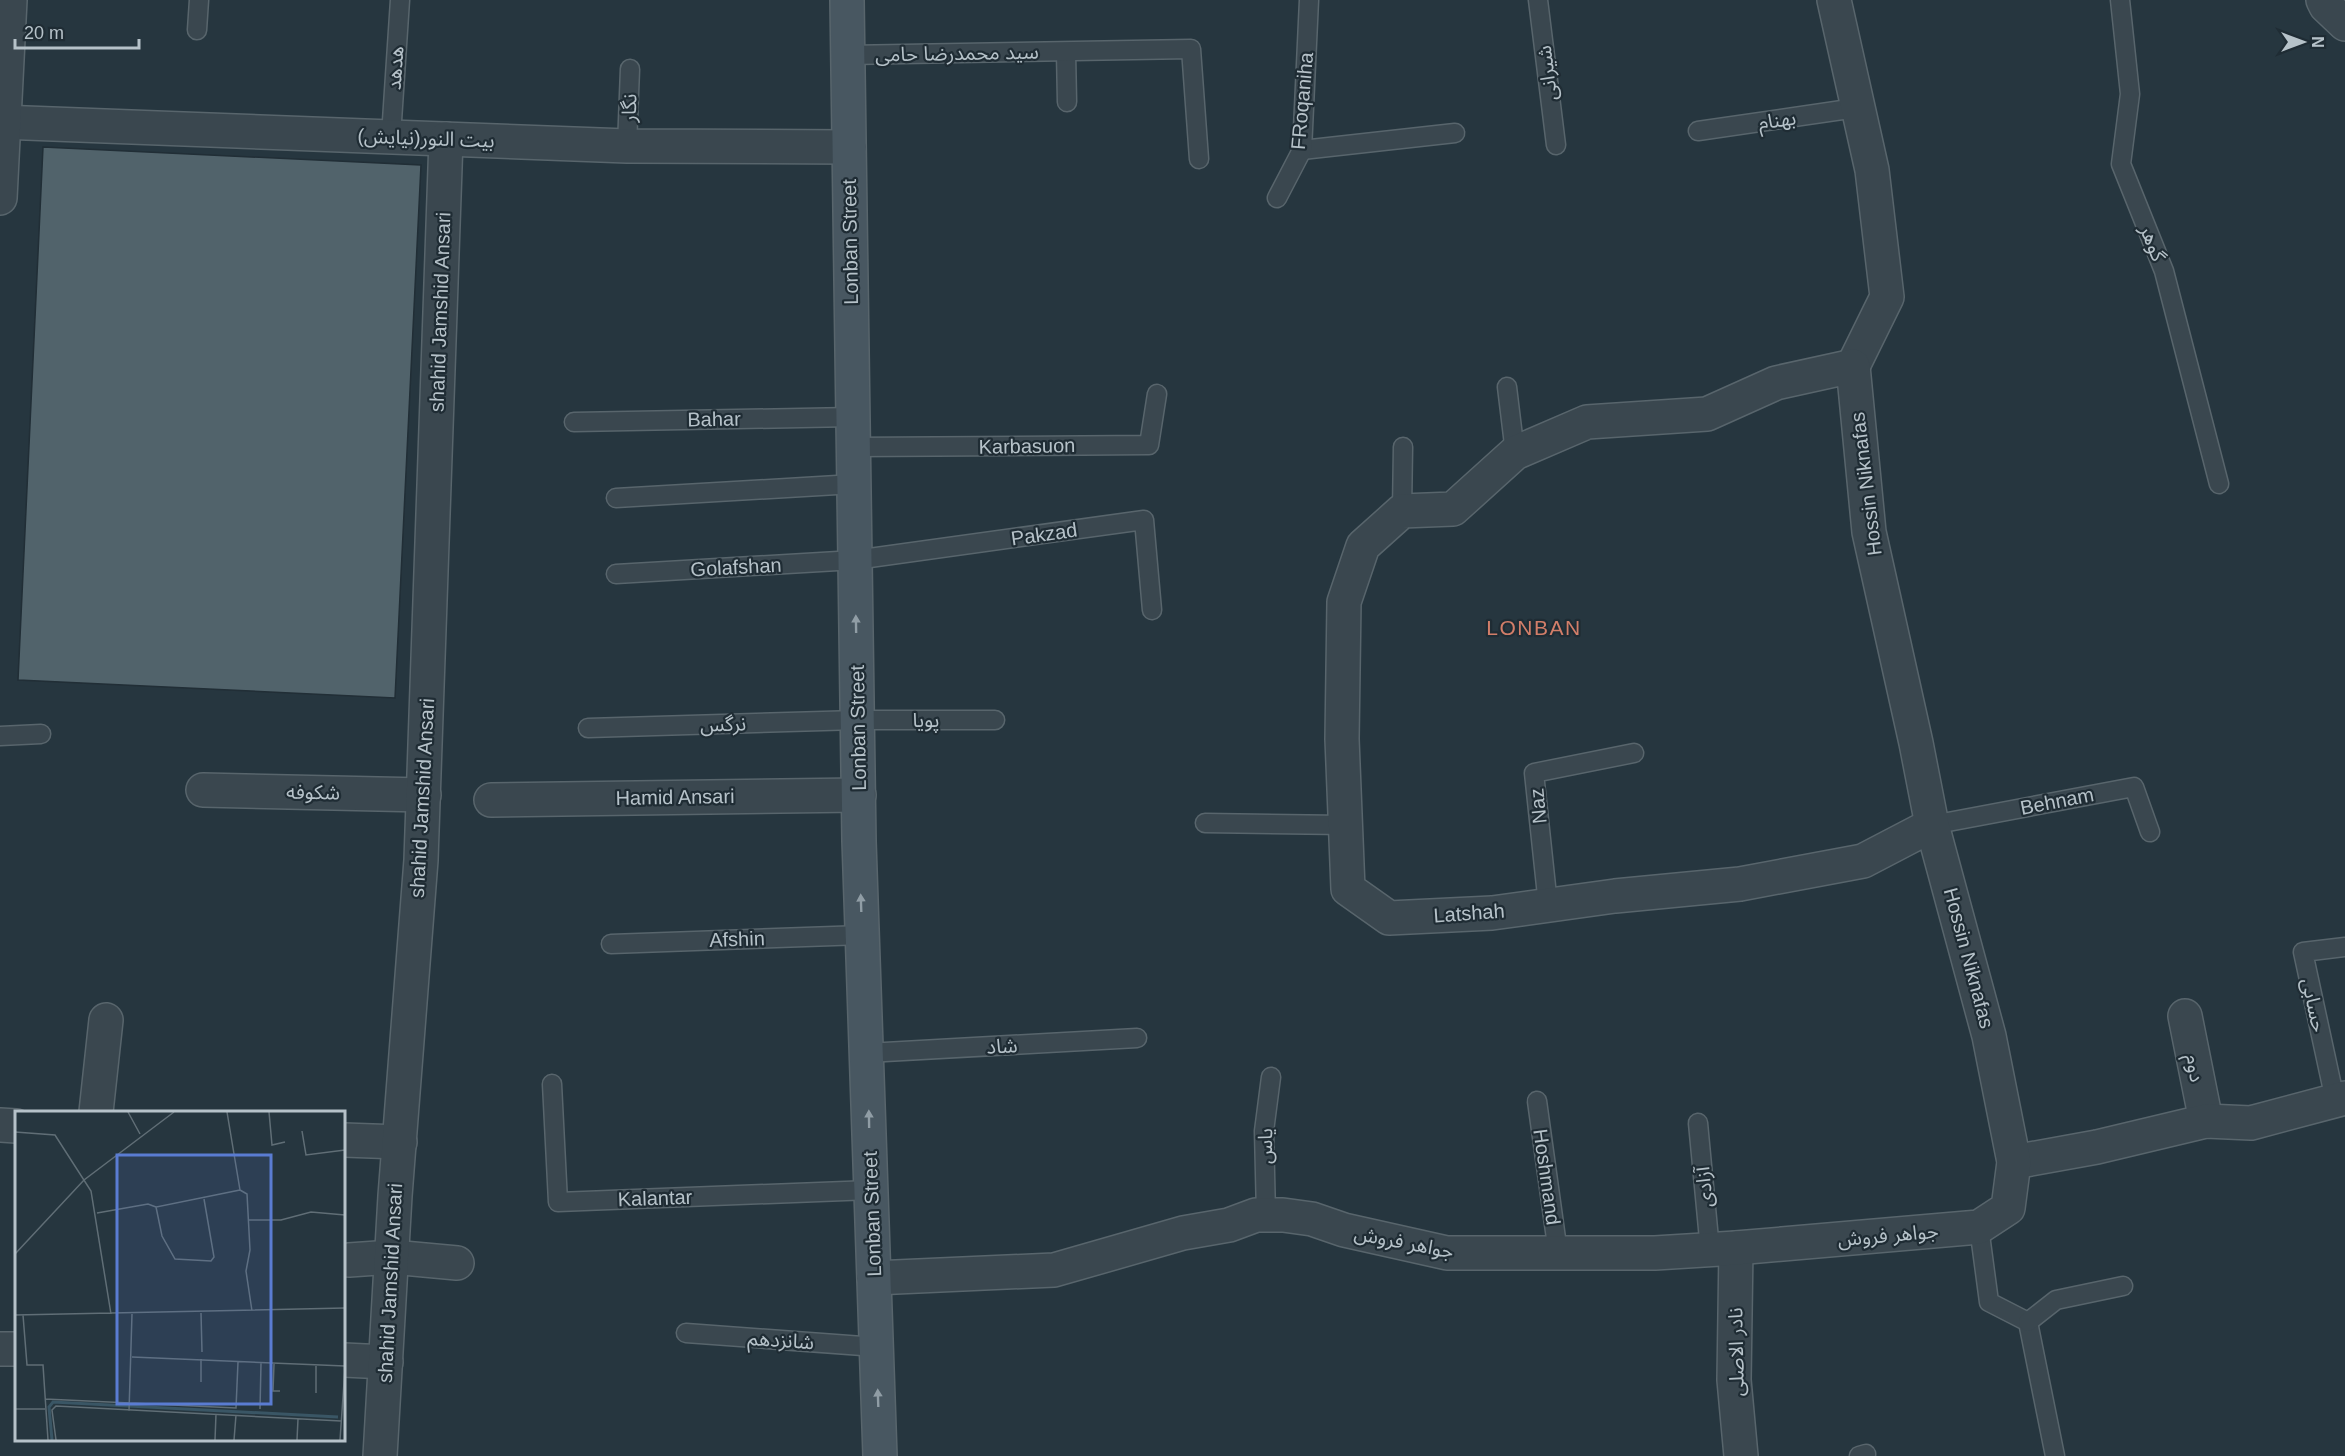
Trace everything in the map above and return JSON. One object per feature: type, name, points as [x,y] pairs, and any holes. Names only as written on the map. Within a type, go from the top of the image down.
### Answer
[{"type":"main road","name":"Lonban Street","points":[[847,0],[858,795],[880,1456]]},
{"type":"street","points":[[0,198],[2,122],[10,0]]},
{"type":"street","points":[[1402,510],[1453,509],[1515,453],[1587,422],[1707,414],[1776,383],[1853,366],[1887,297],[1872,170],[1856,108],[1834,0]]},
{"type":"street","points":[[2323,0],[2326,6],[2345,24]]},
{"type":"street","name":"بیت النور(نیایش)","points":[[2,122],[627,146],[849,147]]},
{"type":"street","name":"shahid Jamshid Ansari","points":[[380,1456],[421,860],[447,139]]},
{"type":"street","name":"Hossin Niknafas","points":[[1853,366],[1869,532],[1914,732],[1932,825],[1989,1036],[2014,1162],[2008,1208],[1979,1227]]},
{"type":"street","name":"Latshah","points":[[1402,510],[1363,546],[1344,602],[1342,739],[1348,889],[1389,918],[1492,913],[1615,896],[1740,884],[1863,861],[1932,825]]},
{"type":"street","name":"شکوفه","points":[[203,790],[424,795]]},
{"type":"street","name":"Hamid Ansari","points":[[491,800],[858,795]]},
{"type":"street","name":"دوم","points":[[2185,1016],[2206,1121]]},
{"type":"street","points":[[96,1111],[106,1020]]},
{"type":"street","points":[[2014,1162],[2097,1147],[2206,1121],[2251,1123],[2340,1099]]},
{"type":"street","points":[[0,1125],[15,1126]]},
{"type":"street","points":[[345,1140],[400,1142]]},
{"type":"street","name":"جواهر فروش","points":[[874,1278],[1054,1270],[1183,1233],[1229,1225],[1256,1215],[1312,1219],[1344,1230],[1447,1253],[1655,1253],[1979,1227]]},
{"type":"street","name":"نادر الاصلی","points":[[1723,1249],[1742,1456]]},
{"type":"street","points":[[348,1260],[392,1257],[457,1263]]},
{"type":"street","points":[[345,1360],[386,1362]]},
{"type":"lane","points":[[197,30],[199,0]]},
{"type":"lane","name":"هدهد","points":[[391,136],[400,0]]},
{"type":"lane","name":"FRoqaniha","points":[[1277,198],[1302,150],[1309,0]]},
{"type":"lane","name":"شیرانی","points":[[1538,0],[1556,145]]},
{"type":"lane","name":"گوهر","points":[[2121,0],[2130,94],[2121,164],[2164,271],[2219,484]]},
{"type":"lane","name":"سید محمدرضا حامی","points":[[848,55],[1191,49],[1199,159]]},
{"type":"lane","name":"سید محمدرضا حامی","points":[[1066,52],[1067,102]]},
{"type":"lane","name":"نگار","points":[[627,146],[630,69]]},
{"type":"lane","name":"بهنام","points":[[1698,131],[1856,108]]},
{"type":"lane","points":[[1302,150],[1455,133]]},
{"type":"lane","points":[[1507,387],[1515,453]]},
{"type":"lane","name":"Karbasuon","points":[[853,432],[1149,445],[1157,394]]},
{"type":"lane","name":"Bahar","points":[[574,422],[853,432]]},
{"type":"lane","points":[[1402,510],[1403,447]]},
{"type":"lane","points":[[616,498],[854,484]]},
{"type":"lane","name":"Pakzad","points":[[855,560],[1143,520],[1152,610]]},
{"type":"lane","name":"Golafshan","points":[[616,574],[855,560]]},
{"type":"lane","name":"پویا","points":[[858,720],[995,720]]},
{"type":"lane","name":"نرگس","points":[[588,728],[858,720]]},
{"type":"lane","points":[[0,736],[41,734]]},
{"type":"lane","name":"Naz","points":[[1548,905],[1534,773],[1634,753]]},
{"type":"lane","name":"Behnam","points":[[1932,825],[2134,787],[2150,832]]},
{"type":"lane","points":[[1205,823],[1344,825]]},
{"type":"lane","name":"Afshin","points":[[611,944],[863,935]]},
{"type":"lane","name":"حسابی","points":[[2340,1099],[2303,952],[2345,947]]},
{"type":"lane","name":"شاد","points":[[867,1053],[1137,1038]]},
{"type":"lane","name":"یاس","points":[[1266,1215],[1264,1131],[1270,1077]]},
{"type":"lane","name":"Kalantar","points":[[552,1084],[558,1202],[871,1190]]},
{"type":"lane","name":"Hoshmand","points":[[1537,1101],[1558,1253]]},
{"type":"lane","name":"آزادی","points":[[1698,1123],[1723,1249]]},
{"type":"lane","points":[[1979,1227],[1989,1302],[2028,1322]]},
{"type":"lane","points":[[2028,1322],[2056,1300],[2123,1286]]},
{"type":"lane","points":[[2028,1322],[2055,1456]]},
{"type":"lane","name":"شانزدهم","points":[[686,1333],[876,1347]]},
{"type":"building","points":[[43,147],[421,165],[395,698],[18,680]]},
{"type":"district","name":"LONBAN","points":[[1534,627]]}]
